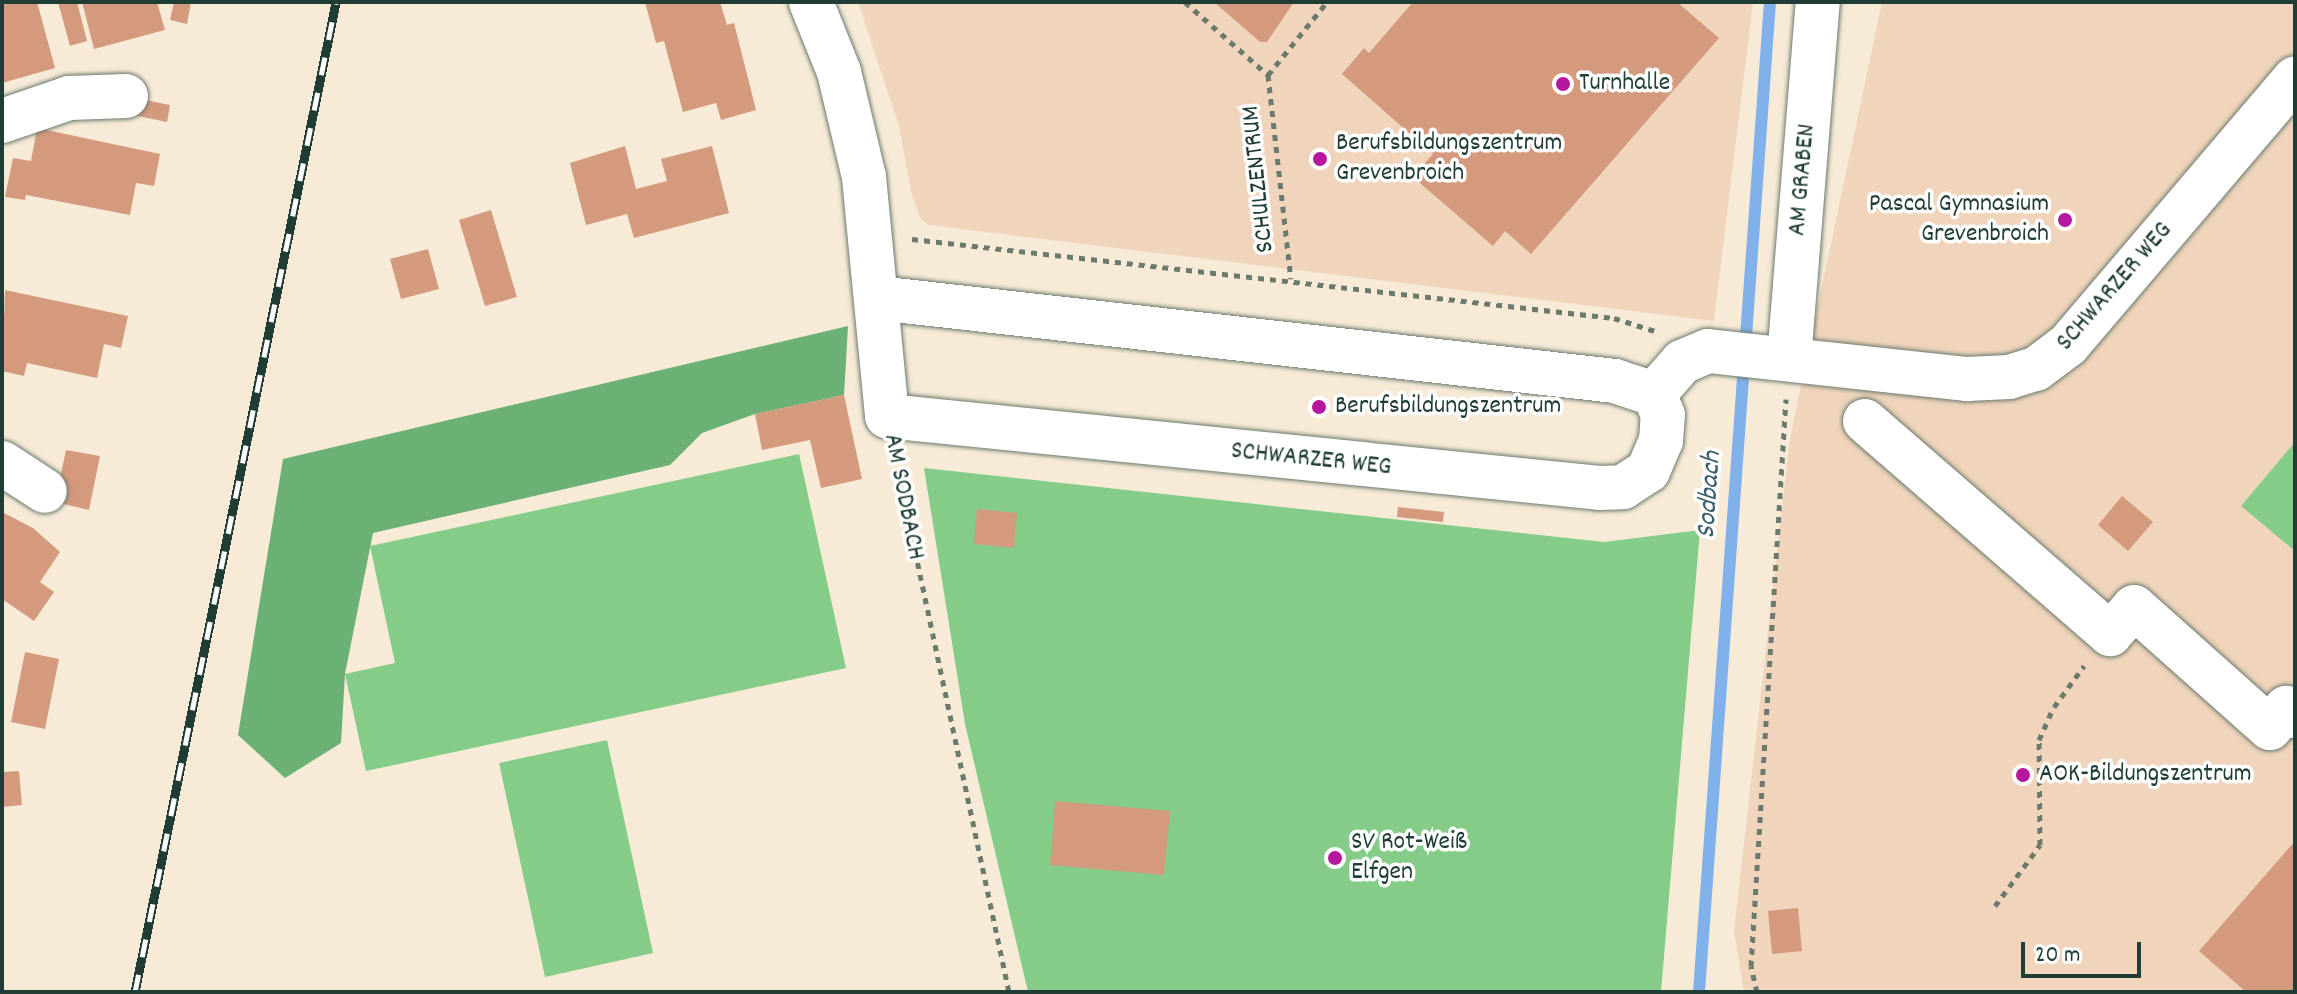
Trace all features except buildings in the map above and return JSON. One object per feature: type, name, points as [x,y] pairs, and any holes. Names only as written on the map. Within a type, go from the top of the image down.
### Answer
[{"type":"street","name":"AM SODBACH","points":[[811,2],[844,91],[871,235],[887,416]]},
{"type":"street","name":"AM GRABEN","points":[[1789,359],[1818,2]]},
{"type":"street","name":"SCHWARZER WEG","points":[[1708,351],[1981,379],[2023,374],[2047,362],[2068,345],[2295,78]]},
{"type":"street","points":[[2,121],[69,98],[126,96]]},
{"type":"street","points":[[877,298],[1615,381],[1654,394],[1682,362],[1708,351]]},
{"type":"street","name":"SCHWARZER WEG","points":[[887,416],[1611,489],[1633,483],[1654,464],[1663,429],[1654,394]]},
{"type":"street","points":[[1865,421],[2110,634],[2134,607],[2270,728],[2286,708],[2295,716]]},
{"type":"street","points":[[2,463],[45,491]]},
{"type":"path","name":"SCHULZENTRUM","points":[[1185,2],[1268,75],[1291,279]]},
{"type":"path","name":"SCHULZENTRUM","points":[[1268,75],[1327,2]]},
{"type":"path","points":[[871,235],[1291,279],[1614,318],[1708,351]]},
{"type":"path","points":[[1757,992],[1751,966],[1789,359]]},
{"type":"path","name":"AM SODBACH","points":[[887,416],[1009,992]]},
{"type":"path","points":[[1995,906],[2040,845],[2043,816],[2037,758],[2044,725],[2110,634]]},
{"type":"shaded area","name":"Berufsbildungszentrum Grevenbroich","points":[[858,2],[1753,2],[1714,321],[929,225],[920,218],[911,192],[899,126]]},
{"type":"shaded area","points":[[1882,2],[2295,2],[2295,992],[1744,992],[1734,931],[1790,438]]},
{"type":"green space","points":[[848,326],[844,395],[755,414],[702,433],[670,465],[373,533],[345,674],[341,743],[285,778],[238,735],[283,459]]},
{"type":"green space","points":[[2295,442],[2295,551],[2241,506]]},
{"type":"green space","points":[[799,454],[846,668],[366,771],[345,674],[395,663],[370,546]]},
{"type":"green space","name":"SV Rot-Weiß Elfgen","points":[[924,468],[1604,542],[1700,530],[1661,992],[1028,992],[965,724]]},
{"type":"green space","points":[[607,740],[653,953],[545,977],[499,763]]},
{"type":"waterway","name":"Sodbach","points":[[1699,992],[1770,2]]},
{"type":"railway","points":[[135,992],[336,2]]},
{"type":"place","name":"Turnhalle","points":[[1563,84]]},
{"type":"place","name":"Berufsbildungszentrum Grevenbroich","points":[[1320,159]]},
{"type":"place","name":"Pascal Gymnasium Grevenbroich","points":[[2065,220]]},
{"type":"place","name":"Berufsbildungszentrum","points":[[1319,407]]},
{"type":"place","name":"AOK-Bildungszentrum","points":[[2023,775]]},
{"type":"place","name":"SV Rot-Weiß Elfgen","points":[[1335,858]]}]
